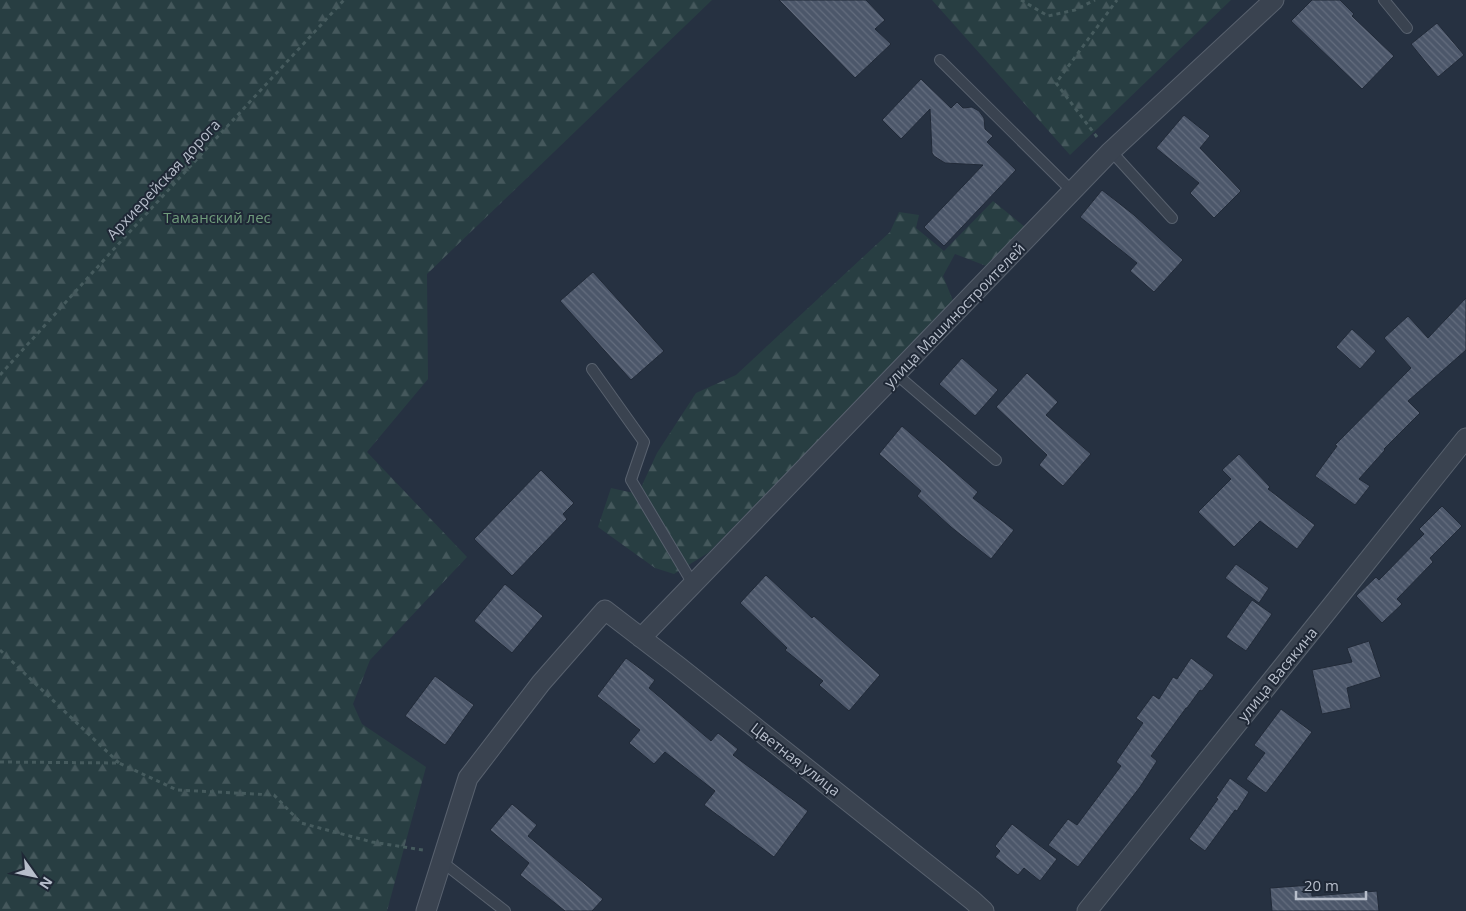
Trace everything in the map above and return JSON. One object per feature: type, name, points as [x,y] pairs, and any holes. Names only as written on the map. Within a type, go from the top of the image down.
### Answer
[{"type":"street","name":"улица Машиностроителей","points":[[642,638],[1110,152],[1274,0]]},
{"type":"street","name":"улица Васякина","points":[[1087,911],[1466,438]]},
{"type":"street","name":"Цветная улица","points":[[442,857],[468,778],[541,683],[605,610],[949,881],[984,911]]},
{"type":"street","points":[[426,911],[442,857]]},
{"type":"lane","points":[[1384,0],[1407,28]]},
{"type":"lane","points":[[940,60],[1072,192]]},
{"type":"lane","points":[[1110,152],[1172,218]]},
{"type":"lane","points":[[592,370],[644,442],[631,480],[693,584]]},
{"type":"lane","points":[[896,374],[996,460]]},
{"type":"lane","points":[[442,857],[505,911]]},
{"type":"path","name":"Архиерейская дорога","points":[[0,375],[118,244],[344,0]]},
{"type":"path","points":[[1021,0],[1048,16],[1076,10],[1095,0]]},
{"type":"path","points":[[1110,152],[1056,83],[1118,0]]},
{"type":"path","points":[[0,650],[119,763],[177,790],[274,795],[301,822],[372,842],[442,857]]},
{"type":"path","points":[[0,762],[119,763]]},
{"type":"green space","name":"Таманский лес","points":[[0,0],[712,0],[427,274],[428,379],[367,452],[467,557],[370,660],[353,704],[362,724],[426,767],[387,911],[0,911]]},
{"type":"green space","points":[[932,0],[1231,0],[1070,155]]},
{"type":"green space","points":[[993,201],[1025,227],[989,267],[955,254],[943,276],[954,303],[708,553],[674,574],[655,568],[598,527],[611,488],[638,494],[657,453],[696,393],[736,375],[890,232],[899,212],[919,215],[916,228],[944,251]]},
{"type":"building","points":[[779,0],[866,0],[885,20],[875,29],[891,44],[855,78]]},
{"type":"building","points":[[1312,0],[1340,0],[1354,14],[1352,16],[1394,56],[1362,89],[1291,21]]},
{"type":"building","points":[[1437,23],[1464,55],[1438,77],[1411,44]]},
{"type":"building","points":[[921,79],[951,108],[957,102],[963,108],[972,107],[979,111],[984,118],[985,129],[993,136],[987,142],[1016,170],[944,246],[924,227],[983,165],[945,163],[934,156],[932,153],[930,109],[901,139],[882,120]]},
{"type":"building","points":[[1184,115],[1210,136],[1200,148],[1241,191],[1214,218],[1190,193],[1199,183],[1156,148]]},
{"type":"building","points":[[1102,190],[1134,215],[1183,260],[1154,292],[1130,271],[1137,263],[1080,217]]},
{"type":"building","points":[[593,272],[664,351],[631,380],[560,301]]},
{"type":"building","points":[[1466,298],[1466,350],[1408,401],[1420,413],[1384,449],[1359,479],[1370,486],[1355,505],[1315,476],[1337,446],[1335,445],[1411,368],[1384,338],[1408,316],[1428,338]]},
{"type":"building","points":[[1352,329],[1376,351],[1360,369],[1336,347]]},
{"type":"building","points":[[962,358],[998,390],[975,416],[939,384]]},
{"type":"building","points":[[1027,373],[1058,402],[1046,415],[1091,454],[1063,486],[1039,465],[1047,455],[996,407]]},
{"type":"building","points":[[902,426],[978,492],[973,498],[1014,530],[991,559],[951,527],[917,496],[921,491],[879,454]]},
{"type":"building","points":[[1239,454],[1270,487],[1268,489],[1315,525],[1297,549],[1260,521],[1234,547],[1198,512],[1231,479],[1222,470]]},
{"type":"building","points":[[541,470],[574,503],[563,514],[567,519],[512,576],[474,539]]},
{"type":"building","points":[[1442,506],[1462,526],[1430,558],[1433,562],[1397,599],[1402,604],[1382,623],[1356,596],[1376,577],[1379,580],[1424,534],[1419,529]]},
{"type":"building","points":[[1236,564],[1269,588],[1259,603],[1225,578]]},
{"type":"building","points":[[766,575],[812,618],[814,616],[880,675],[849,711],[819,685],[823,681],[785,650],[787,648],[740,603]]},
{"type":"building","points":[[505,584],[543,616],[512,653],[474,621]]},
{"type":"building","points":[[1252,600],[1272,614],[1246,651],[1226,637]]},
{"type":"building","points":[[1369,641],[1381,677],[1347,688],[1351,708],[1322,714],[1312,670],[1352,662],[1347,648]]},
{"type":"building","points":[[626,658],[655,680],[649,688],[711,741],[718,733],[738,749],[733,755],[808,811],[774,857],[704,805],[715,791],[665,752],[654,764],[629,743],[640,730],[597,696]]},
{"type":"building","points":[[1191,658],[1214,675],[1186,708],[1151,756],[1157,761],[1140,787],[1078,867],[1048,845],[1068,819],[1077,825],[1121,766],[1116,762],[1143,723],[1136,718],[1153,695],[1159,699],[1173,677],[1177,679]]},
{"type":"building","points":[[435,676],[474,705],[445,745],[405,716]]},
{"type":"building","points":[[1281,709],[1312,732],[1266,793],[1246,779],[1265,753],[1254,745]]},
{"type":"building","points":[[1230,778],[1249,792],[1237,811],[1235,810],[1205,851],[1189,839],[1218,799],[1216,798]]},
{"type":"building","points":[[512,804],[537,825],[528,836],[603,899],[592,911],[565,911],[520,875],[529,863],[490,830]]},
{"type":"building","points":[[1012,824],[1057,859],[1040,881],[1024,868],[1018,875],[995,857],[1000,851],[995,846]]},
{"type":"building","points":[[1311,885],[1312,896],[1377,891],[1379,911],[1272,911],[1270,888]]}]
